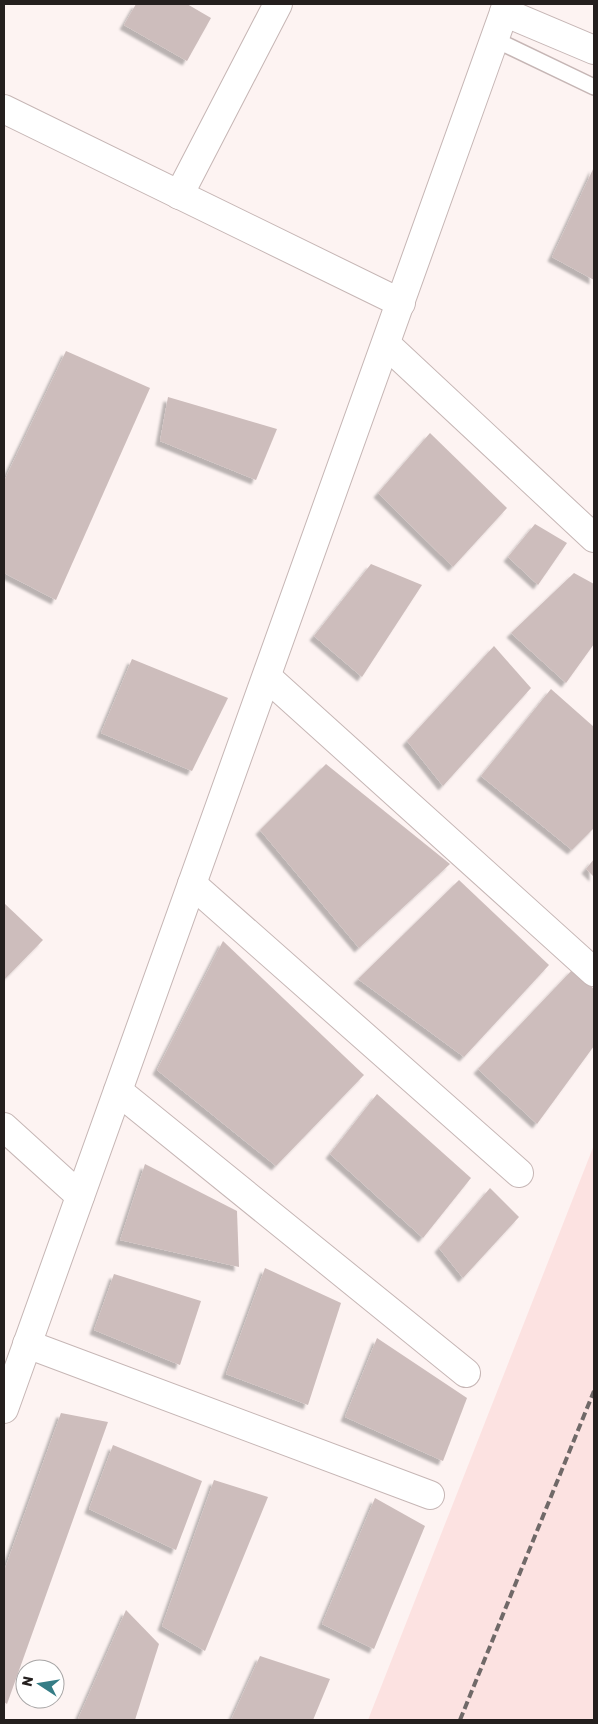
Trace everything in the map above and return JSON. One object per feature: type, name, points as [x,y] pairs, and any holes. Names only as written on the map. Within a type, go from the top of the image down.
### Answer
[{"type":"street","points":[[179,195],[278,4]]},
{"type":"street","points":[[4,1409],[506,8],[594,50]]},
{"type":"street","points":[[4,109],[401,303]]},
{"type":"street","points":[[386,344],[594,538]]},
{"type":"street","points":[[267,677],[594,972]]},
{"type":"street","points":[[192,884],[519,1173]]},
{"type":"street","points":[[118,1091],[466,1373]]},
{"type":"street","points":[[4,1126],[80,1196]]},
{"type":"street","points":[[27,1344],[430,1495]]},
{"type":"lane","points":[[494,39],[594,87]]},
{"type":"shaded area","points":[[594,1145],[594,1720],[368,1720]]},
{"type":"building","points":[[136,4],[187,4],[211,18],[187,61],[124,25]]},
{"type":"building","points":[[594,167],[594,280],[552,257]]},
{"type":"building","points":[[66,351],[150,388],[56,600],[4,573],[4,481]]},
{"type":"building","points":[[168,397],[277,429],[256,480],[160,441]]},
{"type":"building","points":[[430,433],[507,508],[453,567],[378,493]]},
{"type":"building","points":[[535,524],[567,543],[538,585],[508,557]]},
{"type":"building","points":[[371,564],[422,585],[362,677],[314,636]]},
{"type":"building","points":[[574,573],[594,584],[594,644],[566,683],[511,633]]},
{"type":"building","points":[[494,646],[531,688],[443,786],[407,741]]},
{"type":"building","points":[[132,659],[228,698],[192,771],[101,733]]},
{"type":"building","points":[[551,689],[594,727],[594,828],[572,850],[481,776]]},
{"type":"building","points":[[326,764],[450,864],[359,948],[260,830]]},
{"type":"building","points":[[594,859],[594,877],[586,869]]},
{"type":"building","points":[[459,880],[549,965],[464,1057],[358,979]]},
{"type":"building","points":[[4,903],[43,940],[4,980]]},
{"type":"building","points":[[223,941],[364,1075],[276,1166],[157,1070]]},
{"type":"building","points":[[573,969],[594,989],[594,1046],[537,1124],[478,1069]]},
{"type":"building","points":[[377,1094],[471,1178],[423,1238],[330,1154]]},
{"type":"building","points":[[145,1164],[237,1211],[239,1267],[120,1240]]},
{"type":"building","points":[[490,1188],[519,1217],[463,1278],[439,1248]]},
{"type":"building","points":[[265,1268],[341,1303],[308,1405],[226,1374]]},
{"type":"building","points":[[114,1274],[201,1301],[180,1365],[94,1330]]},
{"type":"building","points":[[377,1338],[467,1398],[443,1461],[345,1417]]},
{"type":"building","points":[[61,1413],[108,1422],[23,1659],[15,1659],[15,1682],[7,1704],[4,1702],[4,1571]]},
{"type":"building","points":[[113,1445],[202,1481],[176,1550],[89,1509]]},
{"type":"building","points":[[214,1480],[268,1497],[205,1651],[162,1626]]},
{"type":"building","points":[[375,1498],[425,1526],[374,1649],[322,1624]]},
{"type":"building","points":[[126,1610],[159,1644],[135,1720],[78,1719]]},
{"type":"building","points":[[260,1656],[330,1679],[313,1720],[231,1720]]},
{"type":"railway","points":[[460,1720],[594,1391]]}]
